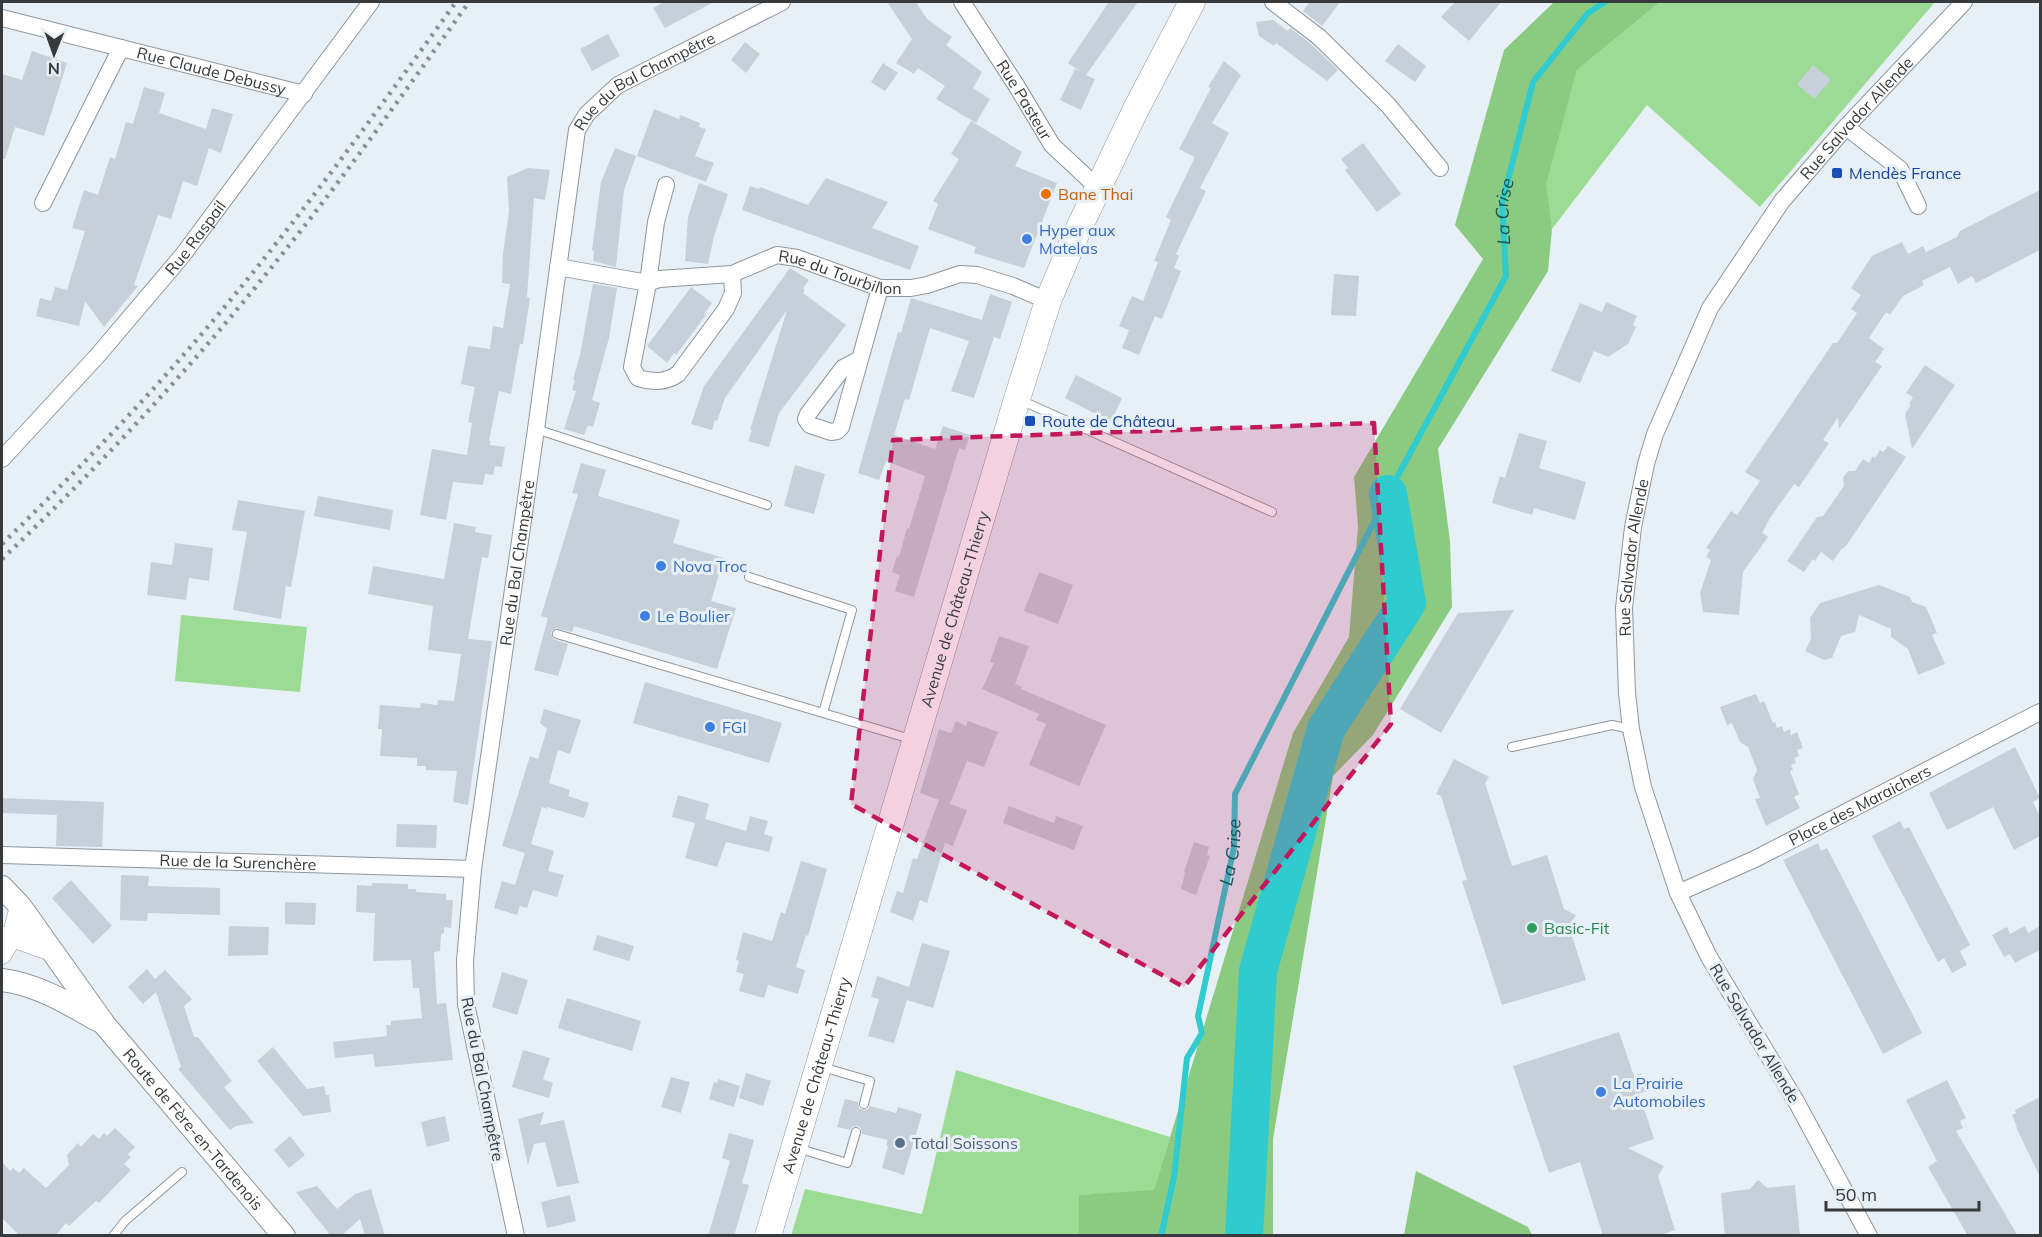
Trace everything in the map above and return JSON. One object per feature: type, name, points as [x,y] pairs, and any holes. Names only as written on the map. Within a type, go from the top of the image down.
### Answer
[{"type":"main road","name":"Avenue de Château-Thierry","points":[[768,1236],[914,741],[1048,301],[1097,187],[1192,2]]},
{"type":"main road","name":"Route de Fère-en-Tardenois","points":[[2,886],[20,906],[104,1024],[284,1236]]},
{"type":"main road","name":"Route de Fère-en-Tardenois","points":[[2,980],[12,981],[61,999],[104,1024]]},
{"type":"street","name":"Rue Raspail","points":[[2,459],[98,355],[182,256],[371,2]]},
{"type":"street","name":"Rue du Bal Champêtre","points":[[516,1236],[466,1004],[465,961],[473,869],[577,130],[587,114],[618,85],[782,2]]},
{"type":"street","name":"Rue Pasteur","points":[[962,2],[1052,145],[1097,187]]},
{"type":"street","points":[[1273,2],[1319,38],[1389,105],[1440,168]]},
{"type":"street","name":"Rue Salvador Allende","points":[[1869,1236],[1792,1095],[1709,957],[1678,893],[1643,787],[1631,729],[1627,693],[1624,608],[1633,527],[1646,464],[1655,434],[1710,308],[1782,201],[1846,127],[1964,2]]},
{"type":"street","name":"Rue Claude Debussy","points":[[2,18],[304,94]]},
{"type":"street","name":"Rue Claude Debussy","points":[[43,203],[121,48]]},
{"type":"street","points":[[1846,127],[1900,169],[1918,206]]},
{"type":"street","points":[[666,186],[656,222],[648,283],[632,367],[638,378],[649,381],[668,381],[678,374],[726,309],[732,293],[732,274]]},
{"type":"street","name":"Rue du Tourbillon","points":[[558,267],[648,283],[659,279],[732,274],[777,255],[797,258],[880,288],[911,288],[960,274],[977,275],[1013,286],[1048,301]]},
{"type":"street","points":[[858,360],[880,288]]},
{"type":"street","name":"Place des Maraichers","points":[[1678,893],[1755,859],[2040,712]]},
{"type":"street","name":"Rue de la Surenchère","points":[[2,855],[473,869]]},
{"type":"street","points":[[20,906],[5,942],[52,951]]},
{"type":"street","name":"Rue Salvador Allende","points":[[1833,1171],[1860,1236]]},
{"type":"lane","points":[[1017,399],[1272,512]]},
{"type":"lane","points":[[536,429],[767,505]]},
{"type":"lane","points":[[749,576],[852,610],[823,713]]},
{"type":"lane","points":[[557,634],[914,741]]},
{"type":"lane","points":[[1512,747],[1612,725],[1631,729]]},
{"type":"lane","points":[[817,1066],[870,1081],[864,1104]]},
{"type":"lane","points":[[794,1148],[847,1163],[856,1132]]},
{"type":"lane","points":[[113,1236],[125,1221],[182,1172]]},
{"type":"highlighted area","points":[[1374,423],[1391,724],[1184,987],[851,804],[893,440]]},
{"type":"green space","points":[[1554,2],[1660,2],[1577,70],[1546,184],[1552,229],[1548,271],[1438,449],[1450,541],[1452,607],[1373,735],[1333,776],[1273,1139],[1273,1235],[1079,1235],[1079,1195],[1154,1190],[1293,733],[1349,637],[1358,526],[1354,477],[1483,259],[1455,225],[1504,50]]},
{"type":"green space","points":[[1660,2],[1935,2],[1760,207],[1647,105],[1552,229],[1545,184],[1577,70]]},
{"type":"green space","points":[[181,615],[307,627],[300,692],[175,681]]},
{"type":"green space","points":[[956,1070],[1170,1137],[1154,1191],[1079,1195],[1079,1235],[791,1236],[805,1189],[922,1214]]},
{"type":"green space","points":[[1416,1171],[1528,1227],[1532,1235],[1404,1235]]},
{"type":"building","points":[[664,2],[714,2],[665,28],[653,8]]},
{"type":"building","points":[[887,2],[916,2],[927,19],[952,37],[946,45],[982,72],[973,88],[990,99],[976,123],[936,99],[945,86],[918,68],[914,74],[896,63],[912,39]]},
{"type":"building","points":[[1109,2],[1138,2],[1086,75],[1095,79],[1081,110],[1060,100],[1075,69],[1081,72],[1068,63]]},
{"type":"building","points":[[1310,2],[1340,2],[1322,26],[1303,11]]},
{"type":"building","points":[[1455,2],[1501,2],[1469,41],[1441,17]]},
{"type":"building","points":[[1273,20],[1288,31],[1290,28],[1310,43],[1338,70],[1327,81],[1276,43],[1274,46],[1259,36],[1256,22]]},
{"type":"building","points":[[608,34],[620,56],[592,71],[580,49]]},
{"type":"building","points":[[745,42],[760,54],[746,73],[731,60]]},
{"type":"building","points":[[1398,44],[1426,66],[1415,82],[1385,61]]},
{"type":"building","points":[[32,51],[67,63],[44,136],[15,127],[5,159],[2,159],[2,74],[22,80]]},
{"type":"building","points":[[1224,61],[1241,75],[1212,123],[1229,133],[1200,188],[1206,191],[1176,254],[1179,256],[1174,268],[1181,271],[1162,319],[1155,316],[1139,355],[1122,348],[1129,330],[1119,326],[1132,296],[1143,301],[1158,262],[1154,261],[1171,220],[1166,217],[1195,157],[1179,149],[1211,88],[1208,87]]},
{"type":"building","points":[[883,63],[898,73],[885,91],[871,82]]},
{"type":"building","points":[[1813,65],[1831,80],[1814,99],[1797,84]]},
{"type":"building","points":[[144,87],[165,93],[159,113],[206,129],[212,108],[233,114],[221,153],[209,148],[197,186],[183,181],[171,219],[158,215],[134,285],[138,286],[104,327],[85,301],[79,326],[36,316],[40,298],[51,301],[55,287],[67,290],[85,231],[72,228],[84,190],[98,195],[110,157],[115,159],[126,122],[133,124]]},
{"type":"building","points":[[654,109],[679,119],[680,115],[700,123],[699,127],[706,129],[695,156],[714,163],[706,182],[637,156]]},
{"type":"building","points":[[971,121],[1022,152],[1015,166],[1057,183],[1024,268],[974,253],[976,247],[928,229],[938,204],[933,201],[959,159],[951,154]]},
{"type":"building","points":[[1363,143],[1401,194],[1377,212],[1345,170],[1348,168],[1341,159]]},
{"type":"building","points":[[615,148],[636,156],[624,190],[616,267],[593,261],[594,251],[592,250],[601,182]]},
{"type":"building","points":[[528,168],[550,170],[545,200],[534,198],[527,297],[530,298],[523,344],[520,344],[511,394],[499,391],[489,441],[491,441],[490,445],[505,447],[502,467],[495,466],[493,475],[485,474],[483,485],[453,482],[446,520],[420,515],[432,449],[467,455],[472,423],[468,422],[475,387],[461,384],[468,346],[490,349],[493,326],[503,328],[510,284],[502,283],[503,253],[509,211],[507,177]]},
{"type":"building","points":[[826,178],[888,202],[872,228],[919,246],[910,270],[742,210],[750,186],[759,189],[760,187],[808,205]]},
{"type":"building","points":[[699,183],[728,194],[714,236],[708,264],[685,261],[688,217]]},
{"type":"building","points":[[2040,190],[2040,250],[1976,283],[1972,276],[1958,284],[1950,267],[1922,281],[1924,285],[1903,296],[1890,315],[1886,312],[1869,338],[1884,349],[1875,362],[1882,366],[1839,429],[1838,417],[1823,440],[1829,443],[1799,487],[1794,484],[1770,518],[1762,533],[1768,537],[1743,572],[1739,615],[1703,612],[1700,593],[1711,560],[1706,557],[1710,550],[1706,548],[1731,511],[1737,515],[1760,481],[1745,472],[1833,343],[1837,343],[1857,313],[1851,309],[1861,295],[1851,288],[1872,256],[1902,242],[1908,254],[1923,246],[1926,252],[1957,237],[1960,231]]},
{"type":"building","points":[[790,268],[809,280],[803,288],[805,290],[803,293],[846,325],[779,413],[769,447],[748,441],[787,310],[725,398],[712,430],[691,424],[704,386]]},
{"type":"building","points":[[1334,274],[1359,276],[1356,316],[1331,315]]},
{"type":"building","points":[[593,284],[617,288],[609,338],[592,400],[600,403],[593,427],[588,425],[584,435],[564,429],[576,391],[572,390],[575,380],[573,380]]},
{"type":"building","points":[[691,287],[712,303],[704,314],[706,315],[676,355],[674,353],[667,363],[647,346]]},
{"type":"building","points":[[990,294],[1012,302],[1000,339],[994,337],[974,398],[951,391],[969,341],[930,328],[909,400],[905,399],[894,435],[935,449],[943,426],[970,435],[965,450],[959,448],[914,597],[895,591],[900,575],[892,572],[907,528],[909,529],[925,476],[886,461],[879,480],[858,473],[898,332],[901,333],[911,298],[982,320]]},
{"type":"building","points":[[1606,302],[1637,316],[1633,325],[1636,327],[1628,344],[1608,357],[1594,351],[1580,383],[1551,371],[1580,303],[1602,312]]},
{"type":"building","points":[[1925,365],[1955,385],[1912,449],[1905,414],[1913,397],[1906,393]]},
{"type":"building","points":[[1076,375],[1122,398],[1111,422],[1065,398]]},
{"type":"building","points":[[1519,433],[1547,441],[1539,468],[1586,482],[1575,520],[1534,508],[1532,515],[1492,503],[1500,476],[1505,478]]},
{"type":"building","points":[[1888,446],[1906,457],[1848,543],[1833,561],[1821,552],[1804,572],[1787,561],[1817,517],[1823,516],[1844,486],[1843,478],[1848,471],[1855,471],[1863,459],[1869,463],[1873,456],[1875,458],[1880,450],[1883,452]]},
{"type":"building","points":[[581,463],[606,470],[598,496],[680,520],[673,543],[724,558],[711,601],[736,608],[717,669],[574,626],[572,632],[556,628],[551,632],[553,639],[568,644],[558,676],[534,670],[548,618],[541,616],[578,494],[572,493]]},
{"type":"building","points":[[795,465],[825,474],[814,514],[784,506]]},
{"type":"building","points":[[318,496],[393,510],[390,530],[314,516]]},
{"type":"building","points":[[238,500],[305,511],[291,587],[286,586],[281,619],[233,610],[247,532],[232,530]]},
{"type":"building","points":[[454,523],[476,527],[475,532],[492,535],[488,558],[482,557],[468,639],[492,641],[468,805],[453,802],[457,771],[426,770],[426,766],[417,766],[417,758],[380,756],[382,729],[378,729],[380,705],[420,708],[421,703],[437,705],[438,700],[454,701],[461,654],[428,650],[433,606],[368,594],[373,566],[444,579]]},
{"type":"building","points":[[175,543],[213,548],[209,581],[189,578],[186,600],[147,595],[151,562],[172,565]]},
{"type":"building","points":[[1039,572],[1073,585],[1058,624],[1024,611]]},
{"type":"building","points":[[1879,585],[1910,597],[1912,602],[1926,607],[1937,633],[1932,635],[1945,664],[1918,675],[1908,649],[1891,637],[1891,629],[1859,615],[1855,632],[1841,636],[1832,658],[1824,660],[1805,651],[1811,639],[1810,618],[1820,603]]},
{"type":"building","points":[[1514,610],[1441,733],[1400,709],[1458,613]]},
{"type":"building","points":[[999,636],[1029,646],[1015,684],[1022,687],[1021,689],[1106,725],[1079,786],[1029,765],[1046,724],[1036,720],[1039,714],[982,689],[994,663],[990,662]]},
{"type":"building","points":[[645,682],[782,723],[769,763],[633,723]]},
{"type":"building","points":[[1756,694],[1760,703],[1764,701],[1777,728],[1782,726],[1784,732],[1790,729],[1791,735],[1797,732],[1803,748],[1797,750],[1799,756],[1794,758],[1796,763],[1791,765],[1793,770],[1790,771],[1799,794],[1794,797],[1800,808],[1766,826],[1755,799],[1760,798],[1753,779],[1757,770],[1748,747],[1740,742],[1732,723],[1727,725],[1720,707]]},
{"type":"building","points":[[544,709],[581,720],[570,754],[558,750],[549,783],[570,790],[568,796],[589,803],[584,818],[542,807],[531,844],[554,851],[548,871],[564,875],[557,897],[533,890],[527,908],[520,906],[517,915],[494,908],[502,881],[515,885],[525,853],[502,846],[530,756],[538,759],[547,729],[540,723]]},
{"type":"building","points":[[956,721],[966,726],[968,721],[998,732],[984,767],[967,761],[950,804],[967,810],[953,846],[945,843],[927,903],[920,900],[913,921],[890,912],[897,891],[903,893],[913,858],[917,859],[939,800],[920,793],[939,729],[951,733]]},
{"type":"building","points":[[2015,747],[2040,798],[2033,802],[2040,817],[2040,836],[2014,850],[1993,807],[1947,830],[1929,793]]},
{"type":"building","points":[[1454,759],[1489,777],[1485,783],[1512,866],[1547,855],[1564,909],[1576,915],[1569,926],[1586,980],[1502,1005],[1462,881],[1467,880],[1441,796],[1436,794]]},
{"type":"building","points":[[678,795],[709,804],[705,819],[746,831],[750,816],[768,821],[764,834],[773,837],[769,852],[726,842],[717,867],[685,858],[695,823],[672,817]]},
{"type":"building","points":[[2,798],[104,802],[102,847],[56,846],[57,815],[2,813]]},
{"type":"building","points":[[1009,806],[1054,823],[1056,816],[1083,826],[1074,850],[1003,823]]},
{"type":"building","points":[[1900,821],[1904,829],[1909,827],[1970,945],[1960,951],[1967,965],[1952,973],[1944,958],[1938,962],[1872,836]]},
{"type":"building","points":[[397,824],[437,825],[436,848],[396,847]]},
{"type":"building","points":[[1194,842],[1209,847],[1207,855],[1210,856],[1196,895],[1181,889]]},
{"type":"building","points":[[1818,843],[1821,851],[1827,848],[1922,1033],[1883,1054],[1783,860]]},
{"type":"building","points":[[801,861],[827,869],[808,936],[806,935],[796,967],[805,970],[798,994],[768,985],[764,998],[739,991],[744,974],[736,972],[739,961],[736,960],[743,932],[772,941],[781,912],[785,914]]},
{"type":"building","points":[[121,875],[149,876],[148,886],[220,888],[220,915],[148,913],[147,921],[120,920]]},
{"type":"building","points":[[71,880],[112,926],[93,944],[52,898]]},
{"type":"building","points":[[372,883],[408,884],[408,889],[416,889],[416,892],[446,894],[446,900],[453,900],[451,928],[444,927],[444,933],[441,934],[440,951],[434,952],[437,1004],[446,1003],[453,1060],[375,1067],[373,1054],[335,1058],[333,1042],[387,1036],[386,1025],[391,1025],[391,1021],[422,1018],[419,988],[413,988],[411,960],[373,961],[375,913],[356,912],[357,885],[372,886]]},
{"type":"building","points":[[285,902],[316,903],[315,925],[285,924]]},
{"type":"building","points":[[229,926],[269,927],[268,955],[228,956]]},
{"type":"building","points":[[2025,926],[2028,933],[2040,926],[2040,950],[2015,963],[2010,954],[2004,957],[1992,935],[2007,927],[2010,934]]},
{"type":"building","points":[[597,935],[634,946],[629,961],[593,950]]},
{"type":"building","points":[[922,943],[950,951],[933,1008],[907,1000],[894,1043],[868,1036],[879,999],[871,997],[877,976],[909,987]]},
{"type":"building","points":[[147,969],[155,979],[165,970],[192,999],[184,1006],[194,1037],[198,1037],[232,1081],[224,1087],[254,1123],[236,1126],[230,1130],[178,1069],[181,1067],[156,992],[143,1004],[128,987]]},
{"type":"building","points":[[502,972],[528,980],[517,1015],[492,1007]]},
{"type":"building","points":[[567,998],[641,1021],[632,1051],[558,1028]]},
{"type":"building","points":[[1619,1032],[1634,1076],[1641,1073],[1647,1091],[1639,1093],[1654,1139],[1628,1148],[1664,1166],[1658,1176],[1675,1230],[1658,1236],[1603,1236],[1580,1162],[1549,1173],[1513,1066]]},
{"type":"building","points":[[273,1047],[307,1089],[324,1086],[326,1095],[329,1095],[331,1112],[303,1116],[257,1061]]},
{"type":"building","points":[[523,1050],[550,1058],[543,1079],[553,1083],[549,1098],[512,1087]]},
{"type":"building","points":[[746,1073],[771,1081],[763,1106],[739,1098]]},
{"type":"building","points":[[671,1077],[690,1082],[681,1113],[661,1107]]},
{"type":"building","points":[[718,1079],[740,1086],[734,1107],[709,1099],[714,1082],[717,1083]]},
{"type":"building","points":[[1947,1080],[1966,1118],[1960,1121],[1963,1128],[1956,1131],[2018,1236],[1968,1236],[1928,1167],[1937,1161],[1906,1100]]},
{"type":"building","points":[[2040,1097],[2040,1177],[2012,1115],[2016,1113],[2015,1110]]},
{"type":"building","points":[[845,1099],[858,1102],[859,1108],[863,1110],[870,1106],[896,1113],[898,1107],[922,1114],[904,1175],[882,1168],[888,1140],[862,1134],[861,1128],[857,1126],[850,1130],[837,1127]]},
{"type":"building","points":[[544,1112],[540,1125],[564,1120],[579,1183],[557,1187],[545,1142],[534,1144],[528,1165],[518,1119]]},
{"type":"building","points":[[445,1116],[450,1141],[427,1147],[421,1122]]},
{"type":"building","points":[[115,1128],[135,1147],[128,1154],[131,1157],[124,1164],[131,1170],[99,1203],[96,1201],[69,1226],[66,1223],[55,1236],[20,1236],[2,1218],[2,1162],[10,1171],[13,1168],[19,1173],[24,1168],[46,1188],[69,1165],[67,1155],[78,1143],[81,1147],[93,1134],[99,1139],[104,1133],[107,1136]]},
{"type":"building","points":[[729,1133],[754,1140],[742,1183],[749,1185],[734,1236],[708,1236],[730,1161],[722,1158]]},
{"type":"building","points":[[290,1136],[305,1155],[289,1168],[274,1150]]},
{"type":"building","points":[[1758,1180],[1767,1188],[1795,1185],[1800,1236],[1725,1236],[1721,1193],[1750,1189]]},
{"type":"building","points":[[317,1186],[337,1209],[355,1194],[371,1189],[385,1236],[365,1236],[360,1219],[341,1236],[331,1236],[296,1192]]},
{"type":"building","points":[[570,1195],[576,1221],[547,1228],[541,1202]]},
{"type":"waterway","name":"La Crise","points":[[1161,1236],[1174,1177],[1187,1058],[1202,1033],[1198,1016],[1234,847],[1235,794],[1388,494],[1506,276],[1502,203],[1533,82],[1588,13],[1605,2]]},
{"type":"waterway","name":"La Crise","points":[[1244,1236],[1258,971],[1326,729],[1407,603],[1388,494]]},
{"type":"railway","points":[[2,544],[58,489],[166,375],[249,278],[369,122],[456,2]]},
{"type":"railway","points":[[2,559],[74,489],[211,341],[350,167],[469,2]]},
{"type":"place","name":"Mendès France","points":[[1837,173]]},
{"type":"place","name":"Bane Thai","points":[[1046,194]]},
{"type":"place","name":"Hyper aux Matelas","points":[[1027,239]]},
{"type":"place","name":"Route de Château","points":[[1030,421]]},
{"type":"place","name":"Nova Troc","points":[[661,566]]},
{"type":"place","name":"Le Boulier","points":[[645,616]]},
{"type":"place","name":"FGI","points":[[710,727]]},
{"type":"place","name":"Basic-Fit","points":[[1532,928]]},
{"type":"place","name":"La Prairie Automobiles","points":[[1601,1092]]},
{"type":"place","name":"Total Soissons","points":[[900,1143]]}]
